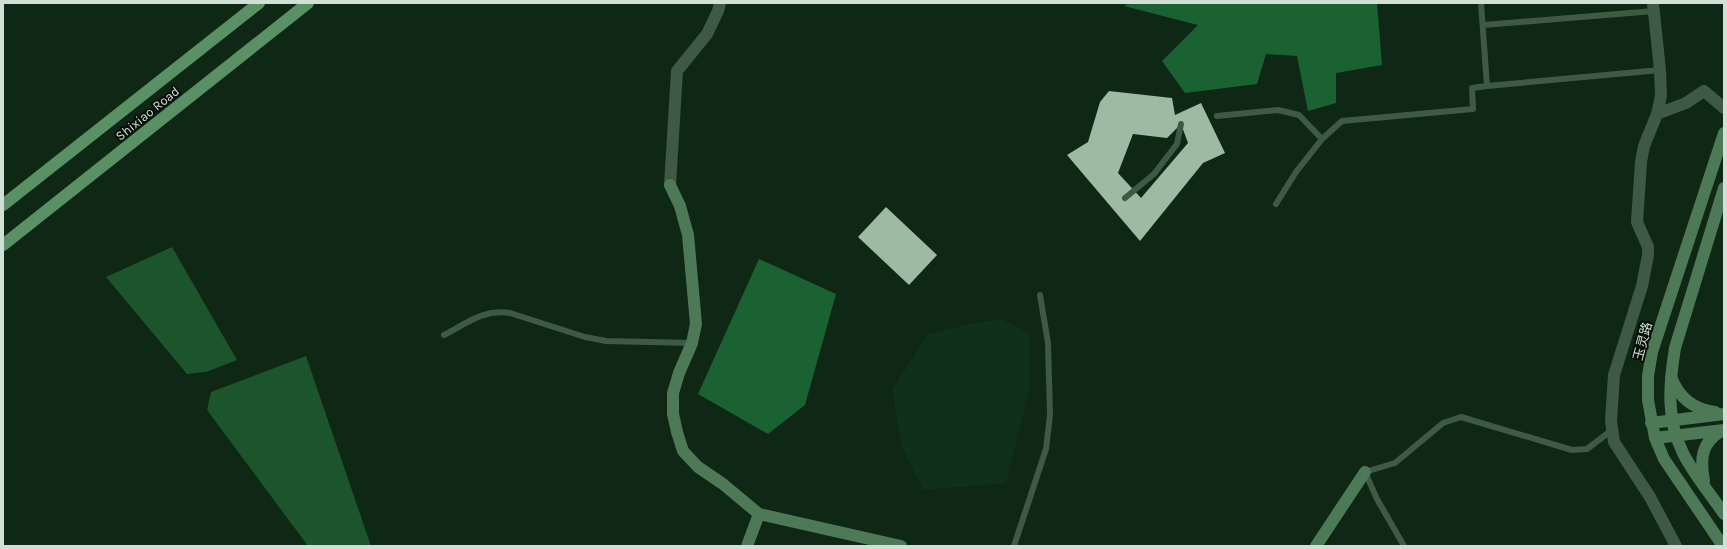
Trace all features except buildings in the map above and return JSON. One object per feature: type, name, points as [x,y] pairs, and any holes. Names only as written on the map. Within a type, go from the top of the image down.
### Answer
[{"type":"main road","name":"Shixiao Road","points":[[3,205],[258,3]]},
{"type":"main road","name":"Shixiao Road","points":[[3,245],[308,3]]},
{"type":"main road","name":"玉灵路","points":[[1723,546],[1664,459],[1655,438],[1651,423],[1648,400],[1648,376],[1652,352],[1724,133]]},
{"type":"main road","points":[[670,185],[680,206],[688,235],[696,324],[692,343],[679,374],[674,393],[673,414],[683,451],[698,467],[723,484],[759,514],[901,546]]},
{"type":"main road","points":[[1724,188],[1675,348],[1670,375],[1671,420],[1676,436],[1684,454],[1724,514]]},
{"type":"main road","points":[[1670,375],[1675,388],[1683,398],[1706,410],[1724,414]]},
{"type":"main road","points":[[1651,423],[1724,414]]},
{"type":"main road","points":[[1655,438],[1724,430]]},
{"type":"main road","points":[[1705,486],[1701,466],[1706,445],[1712,437],[1724,430]]},
{"type":"main road","points":[[1316,546],[1365,472]]},
{"type":"main road","points":[[747,546],[759,514]]},
{"type":"street","points":[[670,185],[677,71],[707,34],[718,12],[720,3]]},
{"type":"street","points":[[1653,7],[1660,70],[1661,96],[1657,114],[1644,146],[1637,205],[1637,222],[1648,247],[1648,255],[1642,286],[1614,375],[1611,421],[1614,442],[1650,497],[1676,546]]},
{"type":"street","points":[[1657,114],[1686,102],[1704,91],[1724,108]]},
{"type":"lane","points":[[1481,3],[1487,86]]},
{"type":"lane","points":[[1482,25],[1653,7]]},
{"type":"lane","points":[[1276,204],[1296,172],[1322,139],[1342,121],[1473,109],[1472,88],[1660,70]]},
{"type":"lane","points":[[1218,116],[1278,110],[1299,115],[1322,139]]},
{"type":"lane","points":[[1126,198],[1154,174],[1177,144],[1181,124]]},
{"type":"lane","points":[[1014,546],[1046,449],[1050,415],[1048,343],[1040,295]]},
{"type":"lane","points":[[444,335],[485,313],[498,311],[510,313],[585,337],[606,341],[692,343]]},
{"type":"lane","points":[[1404,546],[1377,499],[1365,472],[1395,463],[1443,423],[1461,417],[1572,450],[1587,449],[1612,430]]},
{"type":"shaded area","points":[[172,247],[237,360],[206,372],[187,374],[106,277]]},
{"type":"shaded area","points":[[1002,319],[1029,334],[1029,391],[1006,483],[923,490],[902,447],[892,390],[928,334],[970,324]]},
{"type":"shaded area","points":[[306,356],[371,546],[308,546],[207,410],[211,392]]},
{"type":"green space","points":[[1129,3],[1377,3],[1382,65],[1336,73],[1336,103],[1308,111],[1297,56],[1266,54],[1257,84],[1185,93],[1162,61],[1198,25],[1124,6]]},
{"type":"green space","points":[[759,259],[836,294],[805,405],[768,434],[698,394]]}]
